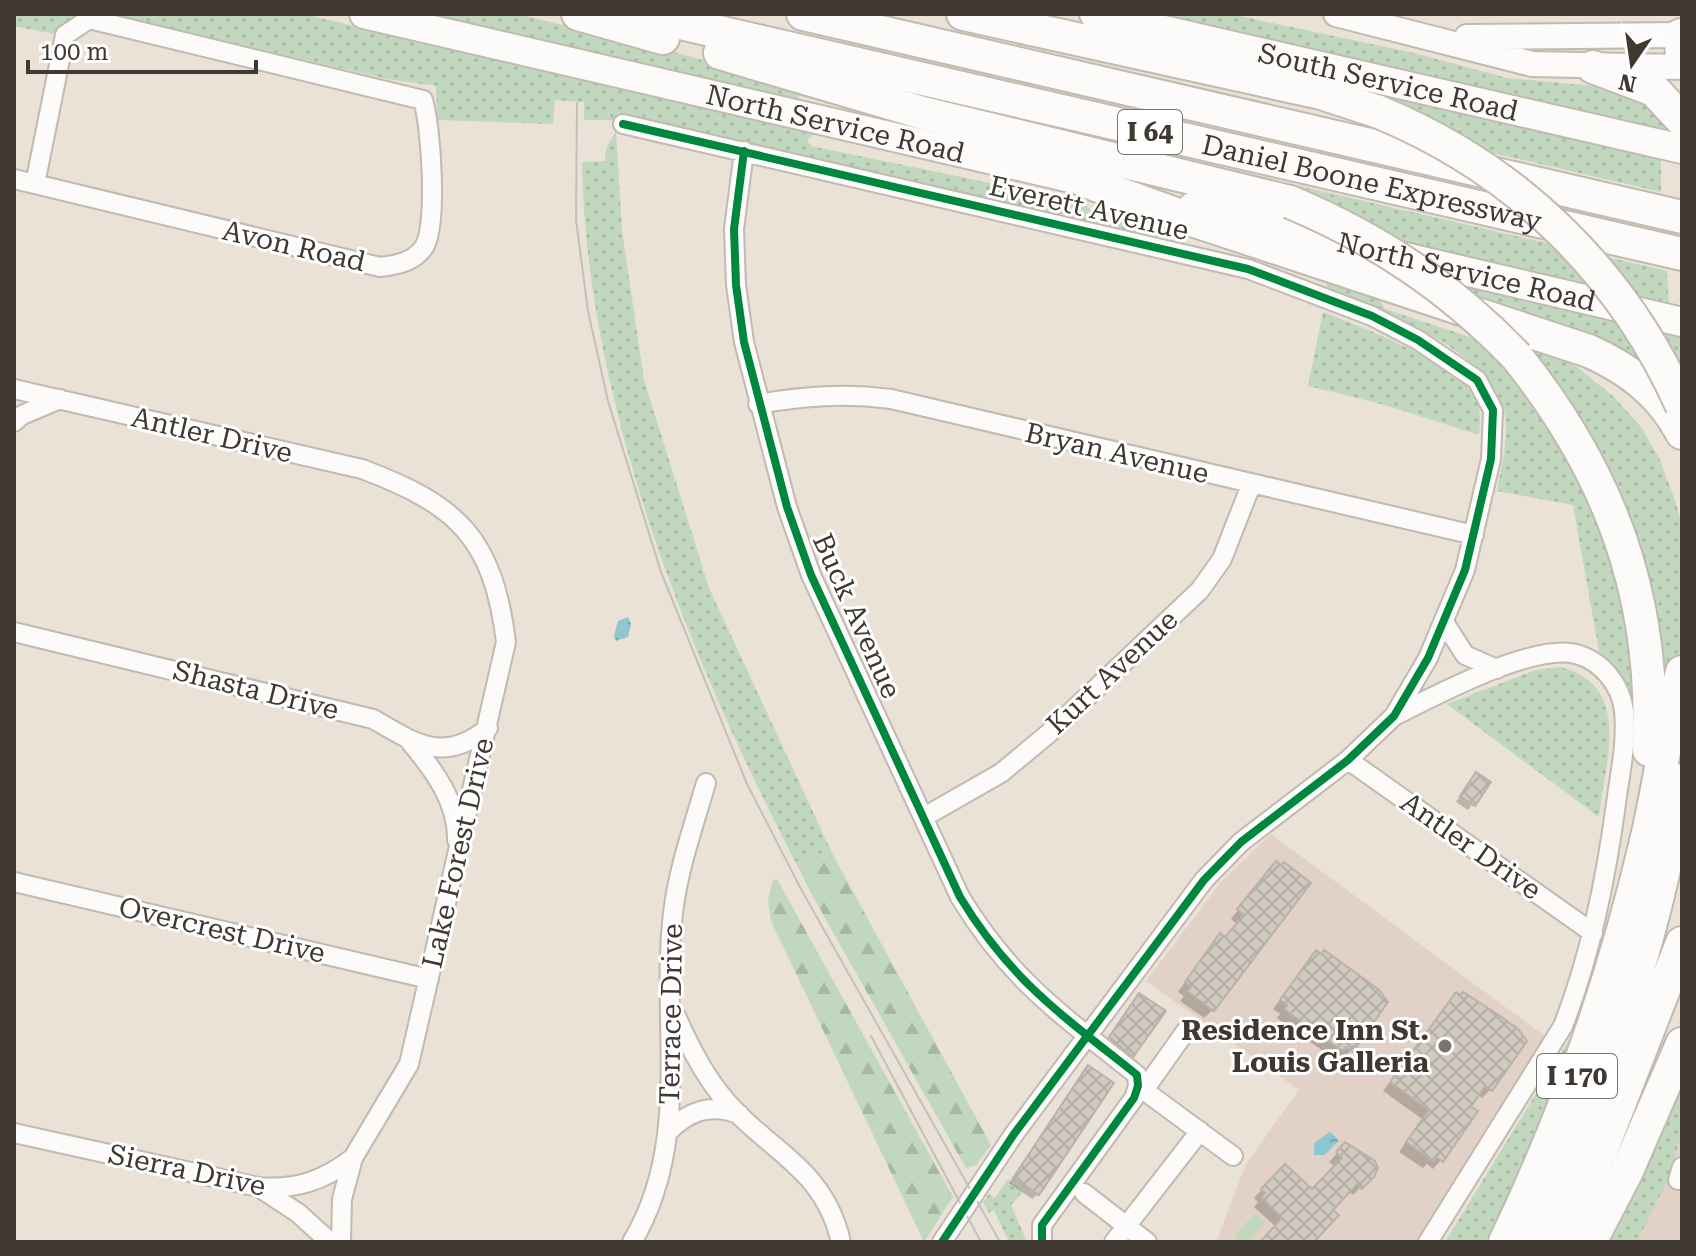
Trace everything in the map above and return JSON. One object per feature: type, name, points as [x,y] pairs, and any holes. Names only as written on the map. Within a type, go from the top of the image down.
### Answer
[{"type":"highway","points":[[578,14],[923,113],[1290,202],[1410,263],[1473,313],[1517,357],[1559,412],[1603,491],[1624,548],[1641,614],[1649,673],[1650,726],[1645,793],[1628,903]]},
{"type":"highway","name":"Daniel Boone Expressway","points":[[641,14],[1670,251]]},
{"type":"highway","name":"Daniel Boone Expressway","points":[[803,14],[1669,214]]},
{"type":"highway","points":[[963,14],[1321,93],[1379,112],[1428,134],[1480,164],[1559,227],[1630,311],[1660,359],[1682,406]]},
{"type":"highway","points":[[1682,35],[1682,64]]},
{"type":"highway","points":[[1593,67],[1654,90],[1682,120]]},
{"type":"highway","points":[[1085,181],[1189,219],[1589,351],[1638,378],[1653,392],[1682,433]]},
{"type":"highway","points":[[1628,903],[1648,834],[1682,672]]},
{"type":"highway","points":[[1531,1242],[1581,1135],[1615,1047],[1654,914],[1682,780]]},
{"type":"highway","points":[[1634,1070],[1682,885]]},
{"type":"highway","name":"I 170","points":[[1505,1242],[1579,1069],[1628,903]]},
{"type":"highway","points":[[1634,1070],[1682,943]]},
{"type":"highway","points":[[1590,1242],[1633,1158],[1682,1044]]},
{"type":"highway","name":"I 170","points":[[1557,1242],[1634,1070]]},
{"type":"main road","name":"North Service Road","points":[[364,14],[1672,319]]},
{"type":"main road","name":"South Service Road","points":[[1094,14],[1682,149]]},
{"type":"main road","points":[[1336,14],[1436,37],[1532,64],[1593,67],[1682,64]]},
{"type":"main road","points":[[1436,37],[1682,35]]},
{"type":"street","name":"Avon Road","points":[[14,179],[380,267],[404,263],[423,248],[431,227],[423,100],[98,20],[81,22],[65,35],[35,184]]},
{"type":"street","name":"Everett Avenue","points":[[623,124],[1201,256],[1317,294],[1372,316],[1458,364],[1477,380],[1489,398],[1494,424],[1491,459],[1474,535]]},
{"type":"street","name":"Buck Avenue","points":[[744,151],[734,229],[736,285],[744,342],[758,404],[787,507],[811,575],[960,897],[986,939],[1039,998],[1137,1075],[1141,1088],[1233,1156]]},
{"type":"street","name":"Antler Drive","points":[[14,389],[362,469],[407,486]]},
{"type":"street","name":"Bryan Avenue","points":[[758,404],[836,394],[891,399],[1474,535]]},
{"type":"street","points":[[14,422],[22,415],[60,399]]},
{"type":"street","name":"Kurt Avenue","points":[[924,817],[1001,773],[1048,734],[1200,590],[1222,559],[1251,485]]},
{"type":"street","name":"Lake Forest Drive","points":[[341,1242],[342,1199],[353,1158],[409,1064],[506,642],[500,595],[472,536],[442,506],[407,486]]},
{"type":"street","points":[[942,1242],[1014,1134],[1213,871],[1279,809],[1348,760],[1394,716],[1444,622],[1474,535]]},
{"type":"street","points":[[1444,622],[1465,655],[1497,669]]},
{"type":"street","name":"Shasta Drive","points":[[14,632],[373,719],[406,738],[442,749],[474,739],[488,728]]},
{"type":"street","points":[[1394,716],[1497,669],[1557,653],[1574,653],[1599,666],[1616,685],[1624,711],[1622,758],[1612,837],[1593,933],[1563,1026],[1428,1242]]},
{"type":"street","points":[[406,738],[428,763],[452,805],[457,828],[457,860]]},
{"type":"street","name":"Antler Drive","points":[[1348,760],[1593,933]]},
{"type":"street","name":"Terrace Drive","points":[[632,1242],[651,1199],[665,1153],[673,1010],[670,965],[673,911],[706,783]]},
{"type":"street","name":"Overcrest Drive","points":[[14,882],[429,979]]},
{"type":"street","points":[[673,1010],[715,1088],[739,1114],[798,1163],[822,1192],[836,1221],[841,1242]]},
{"type":"street","points":[[1042,1242],[1042,1225],[1188,1028]]},
{"type":"street","points":[[667,1133],[687,1115],[706,1108],[739,1114]]},
{"type":"street","points":[[1114,1242],[1200,1131]]},
{"type":"street","name":"Sierra Drive","points":[[14,1133],[258,1187],[285,1189],[333,1174],[353,1158]]},
{"type":"street","points":[[258,1187],[285,1203],[330,1242]]},
{"type":"street","points":[[1084,1193],[1147,1242]]},
{"type":"shaded area","points":[[1271,834],[1546,1037],[1419,1242],[1216,1242],[1246,1164],[1299,1090],[1146,981],[1221,882]]},
{"type":"shaded area","points":[[1682,1093],[1682,1242],[1621,1242]]},
{"type":"green space","points":[[14,14],[80,14],[62,25],[59,35],[14,26]]},
{"type":"green space","points":[[108,14],[303,14],[814,133],[807,141],[811,146],[1068,199],[1089,207],[1093,214],[1165,231],[1163,238],[618,113],[617,120],[584,120],[584,102],[555,100],[553,124],[437,120],[436,86],[387,79]]},
{"type":"green space","points":[[415,14],[516,14],[649,45],[801,88],[797,102]]},
{"type":"green space","points":[[1160,14],[1230,14],[1414,53],[1507,78],[1635,90],[1675,133]]},
{"type":"green space","points":[[1400,97],[1661,157],[1661,192],[1475,149],[1395,109]]},
{"type":"green space","points":[[616,131],[622,231],[644,380],[709,588],[833,855],[808,856],[798,867],[718,702],[682,614],[650,525],[623,435],[602,344],[588,253],[582,162],[605,161],[606,149]]},
{"type":"green space","points":[[1299,186],[1564,247],[1601,289],[1392,241],[1297,196]]},
{"type":"green space","points":[[1599,255],[1667,271],[1669,305],[1631,296]]},
{"type":"green space","points":[[1328,280],[1377,296],[1385,309],[1470,337],[1509,365],[1579,469],[1621,580],[1639,705],[1632,704],[1621,675],[1599,651],[1573,505],[1497,491],[1506,431],[1504,411],[1494,389],[1477,368],[1455,350],[1402,320],[1326,287]]},
{"type":"green space","points":[[1449,280],[1624,321],[1664,391],[1479,305]]},
{"type":"green space","points":[[1323,312],[1426,357],[1461,381],[1477,403],[1479,435],[1385,405],[1308,386]]},
{"type":"green space","points":[[1654,329],[1682,336],[1682,381]]},
{"type":"green space","points":[[1511,336],[1572,357],[1571,362],[1614,397],[1641,427],[1659,458],[1682,526],[1682,645],[1667,694],[1655,629]]},
{"type":"green space","points":[[1561,667],[1584,677],[1598,691],[1606,708],[1609,750],[1599,817],[1447,704],[1536,670]]},
{"type":"green space","points":[[821,853],[833,855],[991,1145],[976,1165],[966,1168],[798,867],[808,856]]},
{"type":"green space","points":[[777,879],[953,1197],[924,1242],[771,921],[768,900],[773,880]]},
{"type":"green space","points":[[1580,1022],[1561,1077],[1490,1242],[1445,1242]]},
{"type":"green space","points":[[1682,1082],[1682,1133],[1667,1181],[1637,1242],[1605,1242]]},
{"type":"green space","points":[[1008,1179],[1023,1192],[1011,1205],[1027,1242],[1009,1242],[994,1210],[989,1213],[983,1202],[989,1194],[995,1198]]},
{"type":"green space","points":[[1255,1213],[1265,1223],[1247,1242],[1241,1242],[1234,1235]]},
{"type":"water","points":[[628,617],[631,624],[628,637],[616,641],[614,636],[618,621]]},
{"type":"water","points":[[1330,1132],[1339,1140],[1325,1155],[1314,1155],[1314,1143]]},
{"type":"building","points":[[1476,772],[1491,782],[1475,806],[1460,796]]},
{"type":"building","points":[[1276,861],[1281,865],[1284,862],[1311,883],[1214,1011],[1187,991],[1191,987],[1185,982],[1220,933],[1225,937],[1244,915],[1237,909]]},
{"type":"building","points":[[1316,950],[1321,954],[1324,950],[1352,970],[1379,990],[1388,1002],[1353,1052],[1346,1047],[1343,1051],[1316,1033],[1284,1009],[1287,1005],[1280,1000]]},
{"type":"building","points":[[1456,992],[1461,995],[1463,992],[1497,1014],[1518,1029],[1527,1041],[1492,1091],[1485,1086],[1471,1107],[1478,1111],[1443,1162],[1436,1157],[1433,1161],[1406,1142],[1429,1110],[1390,1082]]},
{"type":"building","points":[[1139,993],[1166,1011],[1133,1057],[1109,1037]]},
{"type":"building","points":[[1088,1065],[1114,1083],[1039,1195],[1013,1178]]},
{"type":"building","points":[[1345,1142],[1375,1161],[1378,1168],[1374,1177],[1362,1189],[1357,1184],[1333,1210],[1339,1215],[1314,1242],[1260,1242],[1282,1218],[1261,1198],[1265,1193],[1261,1189],[1285,1164],[1312,1189],[1342,1158],[1336,1152]]},
{"type":"tram line","points":[[577,103],[576,220],[588,311],[608,401],[661,572],[747,784],[802,891],[1000,1242]]},
{"type":"tram line","points":[[871,1036],[981,1242]]},
{"type":"cycle path","points":[[623,124],[1248,269],[1372,316],[1418,340],[1477,380],[1493,410],[1491,459],[1465,570],[1428,658],[1394,716],[1348,760],[1241,842],[1204,880],[1014,1134],[942,1242]]},
{"type":"cycle path","points":[[744,151],[734,229],[736,285],[744,342],[787,507],[811,575],[960,897],[979,926],[1019,974],[1061,1014],[1137,1075],[1138,1086],[1134,1098],[1042,1225],[1042,1242]]},
{"type":"place","name":"Residence Inn St. Louis Galleria","points":[[1445,1046]]}]
